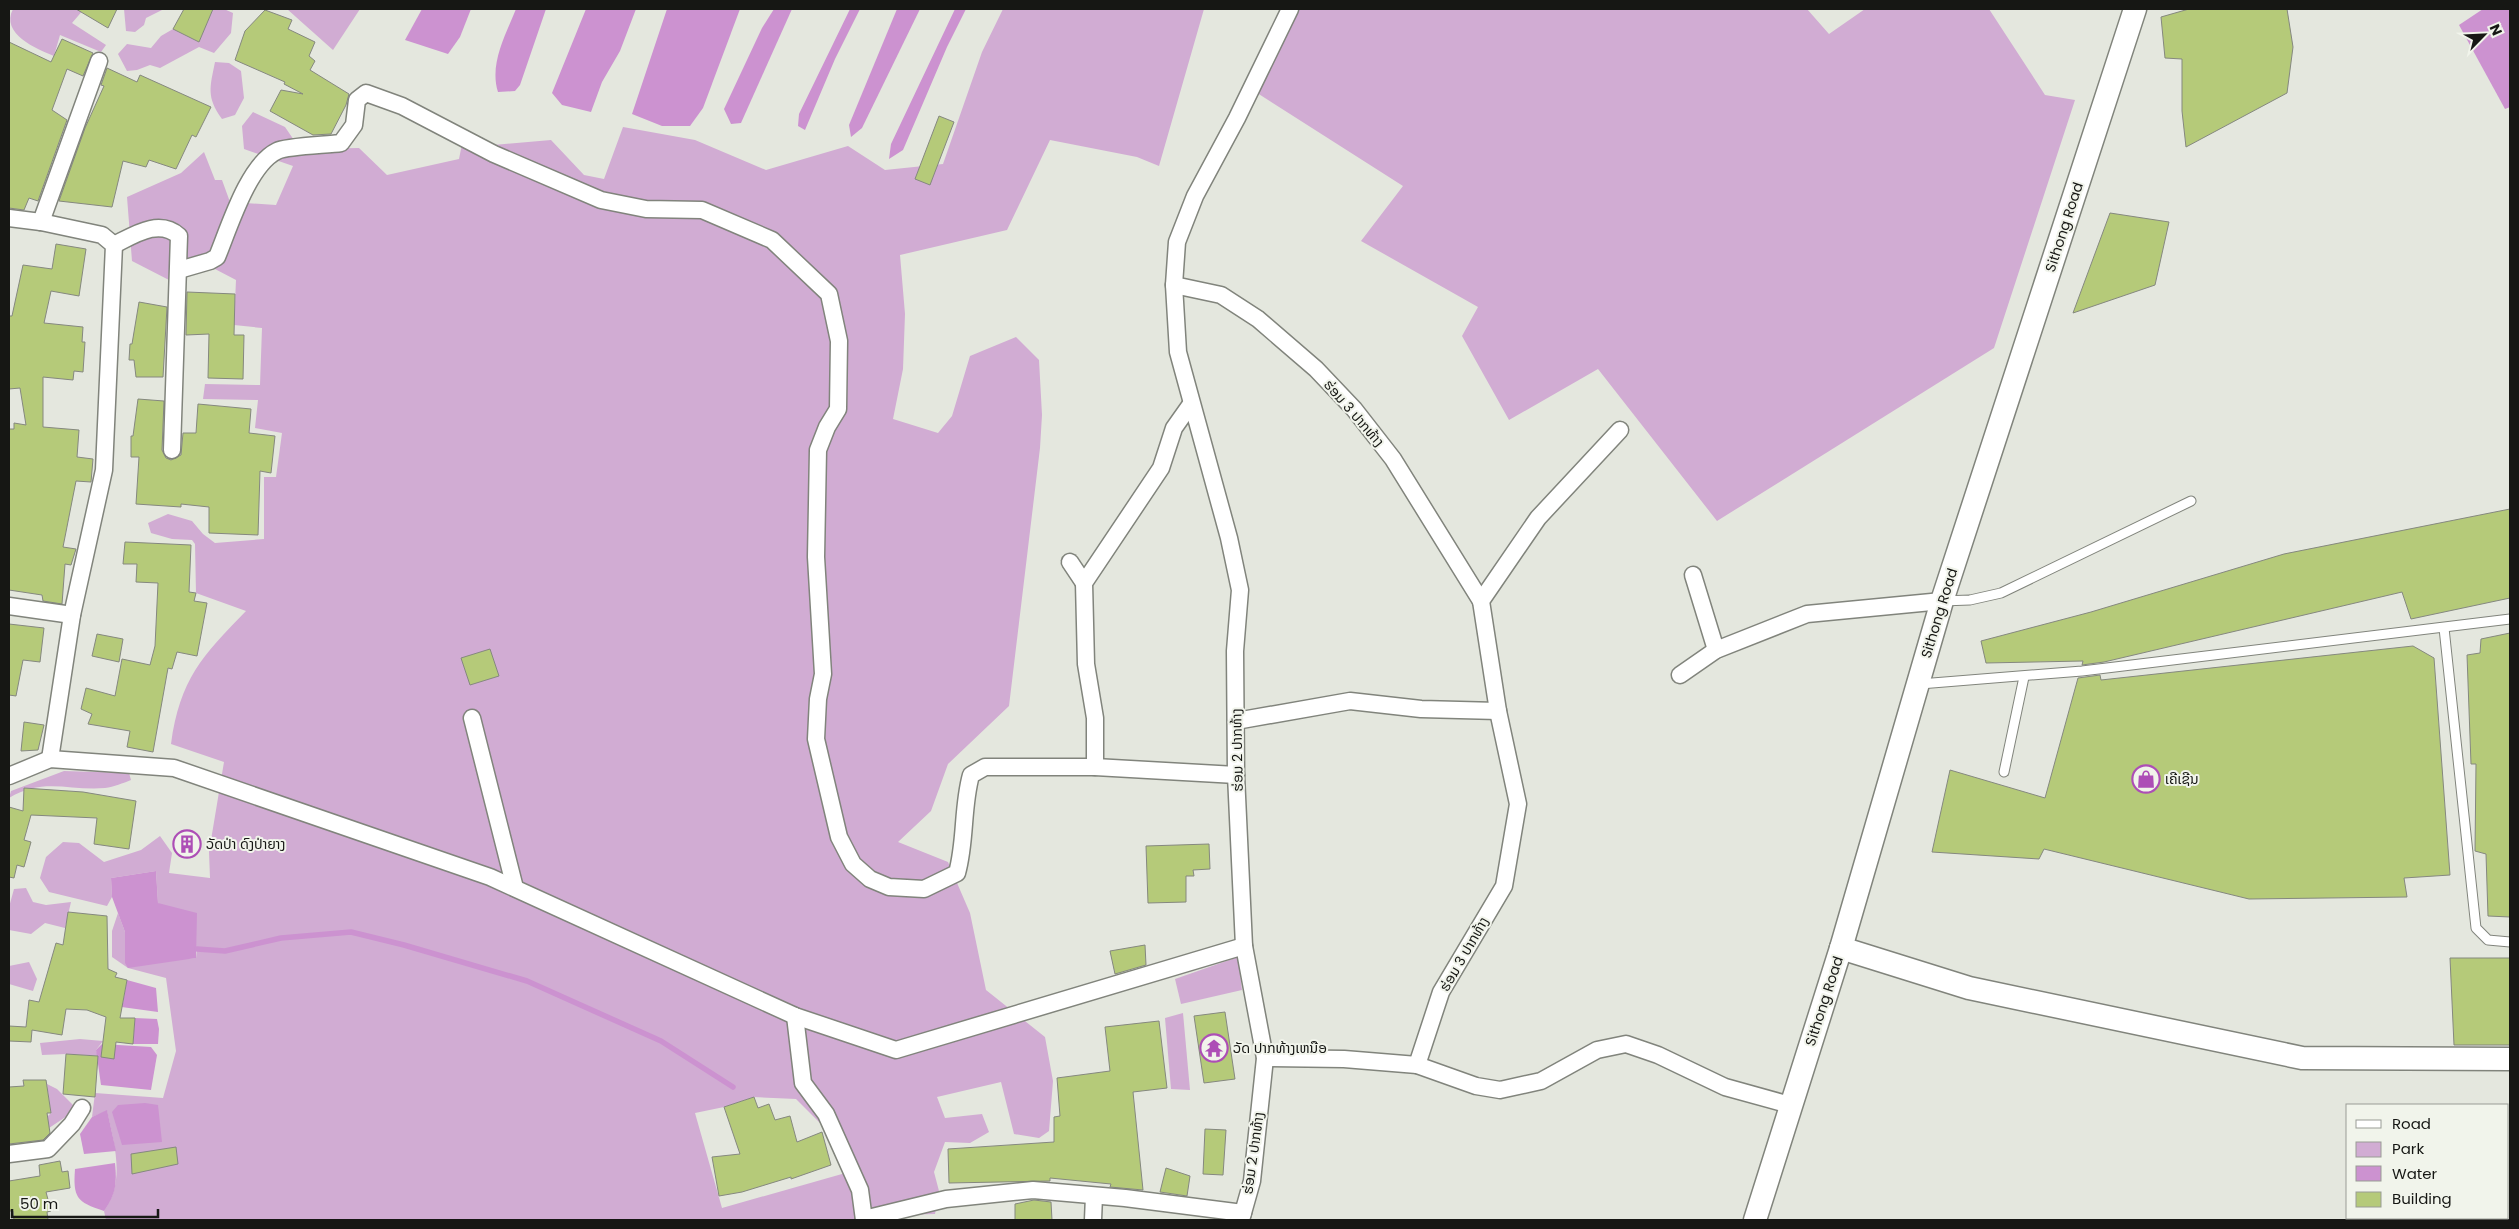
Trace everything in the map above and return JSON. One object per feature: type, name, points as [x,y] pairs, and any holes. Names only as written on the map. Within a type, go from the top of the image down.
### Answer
[{"type":"main road","name":"Sithong Road","points":[[1755,1220],[1841,948],[1942,601],[2135,9]]},
{"type":"main road","points":[[1841,948],[1969,988],[2302,1058],[2510,1059]]},
{"type":"street","name":"ຮ່ອມ 2 ປາກທ້າງ","points":[[1242,1217],[1252,1181],[1265,1058],[1244,946],[1236,775],[1235,651],[1240,590],[1229,538],[1178,352],[1174,285],[1177,242],[1195,196],[1237,118],[1290,9]]},
{"type":"street","points":[[41,222],[99,61]]},
{"type":"street","points":[[179,270],[210,261],[217,256],[246,189],[260,166],[277,150],[342,143],[354,125],[357,100],[366,93],[402,106],[494,154],[601,200],[646,210],[702,210],[772,240],[829,294],[839,340],[838,409],[827,427],[818,450],[816,557],[823,674],[818,699],[816,739],[839,837],[853,864],[870,879],[889,887],[924,889],[957,873],[966,795],[971,775],[985,767],[1095,767],[1236,775]]},
{"type":"street","points":[[9,218],[41,222],[102,235],[114,245]]},
{"type":"street","points":[[114,245],[148,228],[171,229],[179,236],[172,450]]},
{"type":"street","points":[[50,759],[72,615],[104,470],[114,245]]},
{"type":"street","name":"ຮ່ອມ 3 ປາກທ້າງ","points":[[1174,285],[1221,295],[1258,319],[1316,369],[1354,409],[1393,459],[1481,601],[1498,711],[1518,804],[1504,886],[1442,992],[1417,1065]]},
{"type":"street","points":[[1084,583],[1161,468],[1174,428],[1191,404]]},
{"type":"street","points":[[1481,601],[1538,518],[1620,430]]},
{"type":"street","points":[[1070,562],[1084,583],[1086,664],[1095,718],[1095,767]]},
{"type":"street","points":[[1694,575],[1716,650]]},
{"type":"street","points":[[1680,675],[1716,650],[1807,614],[1942,601]]},
{"type":"street","points":[[9,606],[72,615]]},
{"type":"street","points":[[1236,721],[1350,701],[1421,709],[1498,711]]},
{"type":"street","points":[[472,718],[515,888]]},
{"type":"street","points":[[9,776],[50,759],[174,768],[490,877],[795,1016],[896,1050],[1244,946]]},
{"type":"street","points":[[795,1016],[803,1082],[826,1114],[860,1190],[864,1220],[946,1198],[1033,1190],[1094,1196],[1242,1217]]},
{"type":"street","points":[[1265,1058],[1344,1058],[1417,1065],[1476,1086],[1500,1090],[1541,1081],[1597,1050],[1626,1044],[1658,1055],[1725,1087],[1790,1105]]},
{"type":"street","points":[[9,1154],[48,1149],[72,1124],[82,1108]]},
{"type":"street","points":[[1093,1220],[1094,1196]]},
{"type":"lane","points":[[1942,601],[1970,600],[2001,593],[2191,501]]},
{"type":"lane","points":[[1917,684],[2024,677],[2510,619]]},
{"type":"lane","points":[[2444,628],[2476,928],[2488,940],[2510,942]]},
{"type":"lane","points":[[2004,772],[2024,677]]},
{"type":"green space","points":[[13,9],[84,9],[72,23],[106,45],[101,52],[60,35],[54,56],[30,45],[16,33],[10,18]]},
{"type":"green space","points":[[124,9],[164,9],[146,18],[144,25],[135,32],[126,31]]},
{"type":"green space","points":[[213,9],[224,9],[233,13],[231,33],[214,53],[199,47],[160,68],[150,65],[137,70],[127,71],[118,54],[127,44],[151,48],[161,36],[173,29],[199,42]]},
{"type":"green space","points":[[287,9],[360,9],[333,50]]},
{"type":"green space","points":[[1003,9],[1204,9],[1159,166],[1137,157],[1050,140],[1007,230],[900,255],[905,314],[903,369],[893,419],[938,433],[952,416],[970,356],[1016,337],[1039,360],[1042,415],[1040,448],[1009,706],[948,764],[931,811],[898,842],[948,862],[970,913],[986,990],[1045,1037],[1053,1081],[1049,1131],[1039,1138],[1014,1134],[1001,1082],[937,1097],[945,1118],[982,1114],[989,1132],[970,1143],[945,1142],[934,1172],[939,1191],[935,1214],[900,1215],[888,1220],[106,1220],[104,1211],[115,1187],[115,1149],[107,1111],[92,1117],[95,1093],[163,1098],[176,1051],[166,978],[128,968],[112,957],[112,931],[118,913],[125,932],[125,963],[196,958],[197,949],[158,903],[156,871],[111,878],[112,897],[107,906],[49,892],[40,878],[46,857],[63,842],[79,843],[104,862],[141,850],[160,836],[172,853],[169,873],[210,878],[209,852],[224,762],[171,744],[180,702],[195,670],[217,642],[246,611],[196,593],[195,544],[192,540],[172,539],[151,533],[148,523],[168,514],[192,521],[203,534],[215,543],[264,539],[264,477],[276,477],[282,433],[255,428],[258,400],[203,399],[205,384],[260,385],[262,328],[234,325],[236,280],[192,257],[169,280],[132,261],[127,197],[181,173],[204,152],[215,180],[222,180],[230,202],[276,205],[293,166],[244,149],[242,126],[253,112],[285,127],[300,149],[359,148],[387,175],[459,159],[463,139],[483,146],[551,140],[584,175],[604,179],[623,127],[695,140],[766,170],[848,146],[885,170],[943,164],[982,52]],"holes":[[[754,1097],[796,1099],[827,1130],[840,1165],[849,1172],[722,1208],[695,1113],[724,1107]]]},
{"type":"green space","points":[[1299,9],[1807,9],[1829,34],[1865,9],[1989,9],[2045,95],[2075,100],[1994,348],[1717,521],[1598,369],[1509,420],[1462,336],[1478,307],[1361,241],[1403,186],[1251,89]]},
{"type":"green space","points":[[215,62],[229,63],[241,71],[244,98],[235,115],[222,119],[211,98]]},
{"type":"green space","points":[[64,771],[129,773],[131,780],[105,788],[45,786],[21,792],[9,798],[11,791]]},
{"type":"green space","points":[[26,888],[33,902],[46,905],[71,902],[65,928],[45,923],[31,934],[9,930],[9,907],[14,889]]},
{"type":"green space","points":[[1238,957],[1242,990],[1181,1004],[1175,979]]},
{"type":"green space","points":[[29,962],[37,979],[33,991],[9,984],[9,966]]},
{"type":"green space","points":[[1183,1013],[1190,1090],[1171,1089],[1165,1018]]},
{"type":"green space","points":[[80,1039],[103,1041],[96,1050],[98,1056],[42,1055],[40,1043]]},
{"type":"green space","points":[[47,1084],[57,1089],[75,1107],[67,1116],[49,1128],[47,1117],[51,1113]]},
{"type":"water","points":[[422,9],[471,9],[460,37],[448,54],[405,40]]},
{"type":"water","points":[[516,9],[546,9],[520,85],[515,91],[498,92],[496,81],[497,60]]},
{"type":"water","points":[[586,9],[636,9],[620,51],[602,82],[591,112],[562,105],[552,93]]},
{"type":"water","points":[[667,9],[740,9],[703,108],[690,126],[662,126],[632,114]]},
{"type":"water","points":[[774,9],[792,9],[741,123],[731,124],[724,109],[762,28]]},
{"type":"water","points":[[850,9],[860,9],[835,59],[805,130],[798,126],[799,114]]},
{"type":"water","points":[[897,9],[920,9],[862,128],[851,137],[849,125]]},
{"type":"water","points":[[955,9],[966,9],[947,47],[903,150],[889,159],[891,144]]},
{"type":"water","points":[[2483,9],[2510,9],[2510,107],[2505,109],[2459,25]]},
{"type":"water","points":[[156,871],[158,903],[197,913],[196,958],[128,968],[125,963],[125,932],[112,897],[111,878]]},
{"type":"water","points":[[127,980],[156,988],[158,1012],[107,1005],[107,1000],[123,1003]]},
{"type":"water","points":[[135,1018],[157,1019],[159,1029],[158,1044],[133,1044]]},
{"type":"water","points":[[102,1044],[151,1047],[157,1055],[151,1090],[101,1085],[96,1050]]},
{"type":"water","points":[[145,1103],[158,1105],[162,1142],[122,1145],[112,1112],[118,1105]]},
{"type":"water","points":[[107,1110],[116,1151],[84,1154],[80,1134],[92,1117]]},
{"type":"water","points":[[115,1163],[115,1188],[104,1211],[87,1205],[78,1197],[76,1192],[75,1169]]},
{"type":"building","points":[[76,9],[117,9],[108,28]]},
{"type":"building","points":[[184,9],[213,9],[199,42],[173,29]]},
{"type":"building","points":[[2189,9],[2287,9],[2293,47],[2287,93],[2186,147],[2182,111],[2182,59],[2165,58],[2161,17]]},
{"type":"building","points":[[265,10],[292,20],[288,29],[315,42],[309,56],[315,61],[310,70],[349,94],[346,105],[331,134],[313,135],[270,111],[281,90],[303,94],[284,84],[285,82],[235,60],[245,31]]},
{"type":"building","points":[[62,39],[93,53],[83,76],[67,69],[52,110],[67,120],[38,201],[29,198],[24,210],[9,208],[9,42],[51,62]]},
{"type":"building","points":[[107,68],[137,82],[140,75],[211,107],[196,137],[192,135],[176,169],[149,160],[146,167],[123,161],[112,207],[59,201],[85,128],[104,86],[101,85]]},
{"type":"building","points":[[939,116],[954,122],[930,185],[915,179]]},
{"type":"building","points":[[2110,213],[2169,222],[2155,285],[2073,313]]},
{"type":"building","points":[[56,244],[86,249],[79,296],[51,291],[44,323],[83,327],[82,342],[85,342],[83,372],[74,371],[73,380],[43,377],[43,427],[79,430],[77,457],[93,459],[91,482],[76,481],[63,547],[76,549],[71,565],[65,564],[62,604],[43,601],[42,595],[9,590],[9,429],[14,429],[14,423],[26,425],[20,388],[9,389],[9,316],[12,316],[23,265],[52,269]]},
{"type":"building","points":[[187,292],[235,294],[234,335],[244,335],[243,379],[208,378],[209,334],[186,335]]},
{"type":"building","points":[[139,302],[167,307],[163,377],[136,377],[134,360],[129,360],[130,344],[132,344]]},
{"type":"building","points":[[138,399],[164,401],[162,450],[166,458],[171,460],[181,455],[183,433],[196,433],[198,404],[251,409],[249,433],[275,436],[271,473],[260,471],[258,535],[209,533],[209,507],[181,504],[181,507],[136,504],[139,457],[131,457],[131,436],[133,436]]},
{"type":"building","points":[[2510,509],[2510,598],[2411,619],[2402,592],[2104,662],[2082,665],[2083,661],[1986,663],[1981,641],[2091,612],[2284,554]]},
{"type":"building","points":[[125,542],[191,545],[189,592],[196,593],[194,601],[207,603],[197,656],[177,652],[172,669],[168,668],[153,752],[127,747],[130,731],[88,724],[92,714],[81,709],[86,688],[115,696],[122,659],[150,665],[155,646],[158,583],[136,582],[137,564],[123,564]]},
{"type":"building","points":[[9,624],[44,628],[40,662],[23,660],[16,696],[9,695]]},
{"type":"building","points":[[2510,633],[2510,917],[2488,916],[2486,854],[2475,851],[2476,764],[2471,764],[2467,655],[2480,653],[2481,639]]},
{"type":"building","points":[[97,634],[123,639],[119,662],[92,656]]},
{"type":"building","points":[[2413,646],[2434,658],[2450,875],[2404,878],[2407,897],[2249,899],[2044,849],[2039,859],[1932,852],[1950,770],[2045,798],[2078,678],[2100,675],[2101,680]]},
{"type":"building","points":[[490,649],[499,676],[470,685],[461,658]]},
{"type":"building","points":[[24,722],[44,725],[38,750],[21,751]]},
{"type":"building","points":[[24,788],[83,792],[136,801],[129,849],[94,844],[97,818],[31,815],[24,840],[31,842],[24,867],[17,865],[14,878],[9,877],[9,807],[23,811]]},
{"type":"building","points":[[1209,844],[1210,869],[1193,870],[1194,876],[1186,876],[1186,902],[1148,903],[1146,846]]},
{"type":"building","points":[[68,912],[107,916],[108,969],[117,973],[115,977],[127,980],[120,1018],[135,1018],[133,1044],[116,1042],[114,1059],[101,1057],[106,1017],[87,1010],[66,1009],[62,1035],[32,1030],[31,1042],[9,1041],[9,1026],[26,1027],[29,1000],[39,1002],[56,943],[63,945]]},
{"type":"building","points":[[1145,945],[1146,965],[1115,974],[1110,951]]},
{"type":"building","points":[[2450,958],[2510,958],[2510,1045],[2454,1045]]},
{"type":"building","name":"ວັດ ປາກທ້າງເຫນືອ","points":[[1225,1012],[1235,1079],[1204,1083],[1194,1016]]},
{"type":"building","points":[[1159,1021],[1167,1088],[1133,1092],[1143,1190],[1110,1187],[1111,1184],[1050,1178],[1050,1181],[949,1183],[948,1149],[1054,1142],[1054,1117],[1060,1116],[1057,1078],[1110,1071],[1105,1027]]},
{"type":"building","points":[[66,1054],[98,1056],[95,1097],[63,1094]]},
{"type":"building","points":[[23,1080],[46,1080],[51,1113],[47,1113],[50,1133],[43,1140],[9,1144],[9,1087],[24,1086]]},
{"type":"building","points":[[754,1097],[758,1108],[769,1104],[775,1120],[790,1116],[797,1142],[822,1132],[831,1165],[791,1179],[791,1177],[742,1192],[719,1196],[712,1157],[740,1154],[724,1107]]},
{"type":"building","points":[[1205,1129],[1226,1130],[1223,1175],[1203,1174]]},
{"type":"building","points":[[176,1147],[178,1164],[132,1174],[131,1154]]},
{"type":"building","points":[[60,1161],[62,1172],[68,1171],[70,1188],[46,1192],[51,1211],[47,1212],[48,1220],[14,1220],[13,1211],[9,1211],[9,1181],[40,1176],[39,1165]]},
{"type":"building","points":[[1166,1168],[1190,1176],[1187,1196],[1160,1192]]},
{"type":"building","points":[[1034,1200],[1051,1202],[1052,1220],[1015,1220],[1015,1204]]},
{"type":"waterway","points":[[197,949],[225,951],[281,938],[351,932],[404,945],[527,981],[661,1041],[733,1087]]},
{"type":"place","name":"ເຄີເຊີນ","points":[[2146,779]]},
{"type":"place","name":"ວັດປ່າ ດົງປ່າຍາງ","points":[[187,844]]},
{"type":"place","name":"ວັດ ປາກທ້າງເຫນືອ","points":[[1214,1048]]}]
